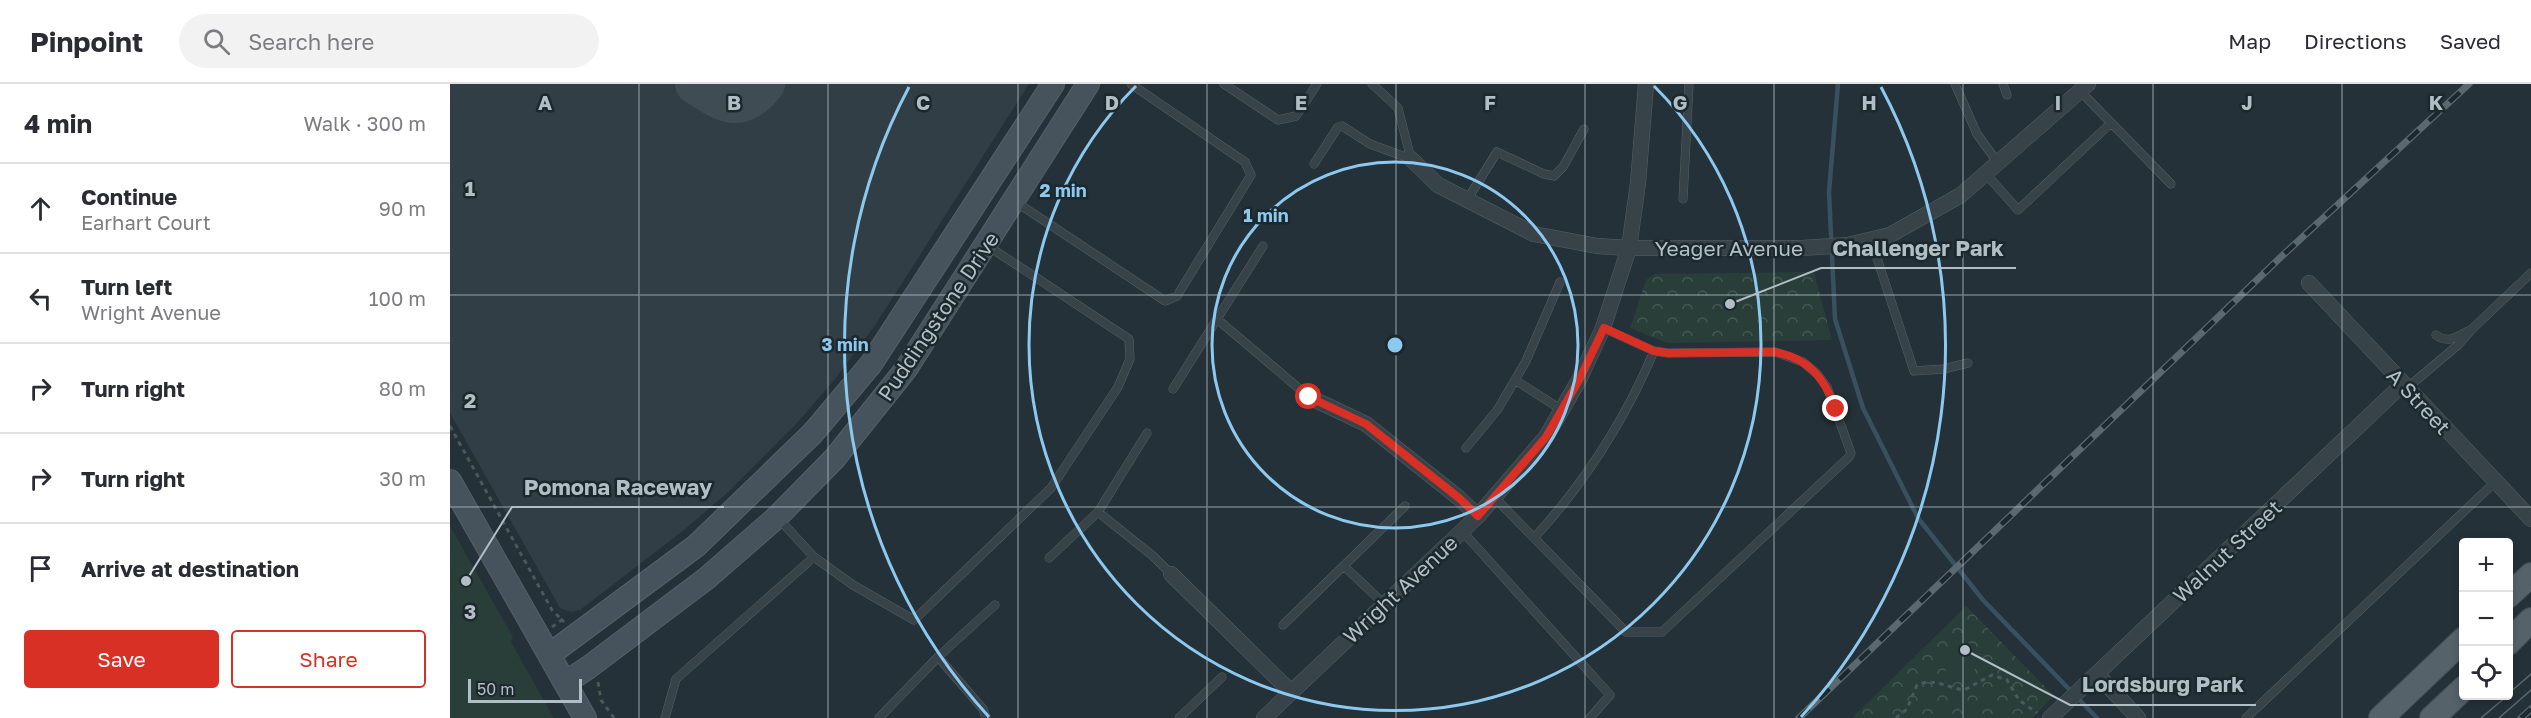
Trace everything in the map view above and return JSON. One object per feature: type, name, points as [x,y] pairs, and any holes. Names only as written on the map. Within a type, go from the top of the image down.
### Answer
[{"type":"main road","points":[[2512,592],[2531,575]]},
{"type":"main road","points":[[2513,619],[2531,602]]},
{"type":"main road","points":[[2513,638],[2531,620]]},
{"type":"main road","points":[[2381,718],[2459,643]]},
{"type":"main road","points":[[2432,718],[2459,691]]},
{"type":"street","name":"Puddingstone Drive","points":[[549,656],[696,546],[813,433],[871,363],[1053,84]]},
{"type":"street","name":"Puddingstone Drive","points":[[565,683],[707,578],[777,517],[834,459],[906,369],[1088,84]]},
{"type":"street","name":"Wright Avenue","points":[[1264,718],[1478,516],[1546,437],[1579,380],[1604,328],[1629,248],[1638,183],[1646,84]]},
{"type":"street","name":"Yeager Avenue","points":[[1411,159],[1438,185],[1534,234],[1597,246],[1629,248],[1813,248],[1848,245],[1890,236],[1961,195],[2084,88]]},
{"type":"street","name":"A Street","points":[[2309,283],[2531,519]]},
{"type":"street","name":"Walnut Street","points":[[2044,715],[2070,699],[2092,679],[2405,386]]},
{"type":"street","points":[[1309,397],[1366,424],[1459,498],[1478,516]]},
{"type":"street","points":[[450,481],[585,718]]},
{"type":"street","points":[[1171,574],[1291,692]]},
{"type":"street","points":[[2092,679],[2138,718]]},
{"type":"lane","points":[[1014,201],[1092,255],[1165,301],[1177,296],[1251,175],[1245,162],[1131,84]]},
{"type":"lane","points":[[1224,84],[1278,120],[1296,116],[1317,84]]},
{"type":"lane","points":[[1372,84],[1398,108],[1411,159]]},
{"type":"lane","points":[[1683,199],[1689,84]]},
{"type":"lane","points":[[1955,84],[1992,168],[2018,210],[2111,123]]},
{"type":"lane","points":[[2003,84],[2007,95]]},
{"type":"lane","points":[[2084,88],[2111,123],[2171,184]]},
{"type":"lane","points":[[1314,164],[1338,127],[1342,126],[1370,144],[1411,159]]},
{"type":"lane","points":[[1467,200],[1497,152],[1544,174],[1554,176],[1563,167],[1584,129]]},
{"type":"lane","points":[[1871,240],[1914,371],[1943,369],[1968,363]]},
{"type":"lane","points":[[777,517],[814,557],[853,585],[914,620],[1052,488],[1118,387],[1130,359],[1129,339],[987,245]]},
{"type":"lane","points":[[1173,389],[1263,246]]},
{"type":"lane","points":[[2405,386],[2458,345],[2472,328],[2531,273]]},
{"type":"lane","points":[[1466,448],[1498,409],[1526,361],[1560,282]]},
{"type":"lane","points":[[1217,319],[1309,397]]},
{"type":"lane","points":[[1495,498],[1626,632],[1662,632],[1849,457],[1851,453],[1827,387],[1803,362],[1775,352],[1668,353],[1654,351],[1604,328]]},
{"type":"lane","points":[[2436,335],[2442,340],[2451,340],[2472,328]]},
{"type":"lane","points":[[1535,537],[1571,495],[1606,446],[1627,410],[1654,351]]},
{"type":"lane","points":[[1515,380],[1562,410]]},
{"type":"lane","points":[[1049,558],[1098,512],[1147,433]]},
{"type":"lane","points":[[2246,718],[2495,482]]},
{"type":"lane","points":[[1283,625],[1406,506]]},
{"type":"lane","points":[[1098,512],[1153,556],[1171,574]]},
{"type":"lane","points":[[1462,531],[1610,695],[1590,718]]},
{"type":"lane","points":[[665,718],[676,679],[814,557]]},
{"type":"lane","points":[[1344,566],[1384,604]]},
{"type":"lane","points":[[879,718],[938,657],[995,605]]},
{"type":"lane","points":[[938,657],[983,709],[986,718]]},
{"type":"lane","points":[[1179,718],[1222,677]]},
{"type":"path","points":[[450,426],[552,610],[563,619]]},
{"type":"path","points":[[1896,718],[1906,709],[1917,685],[1924,682],[1936,682],[1964,690],[1992,675],[2007,680],[2019,700],[2044,715]]},
{"type":"path","points":[[600,685],[601,700],[614,718]]},
{"type":"shaded area","points":[[450,84],[1029,84],[876,324],[835,379],[797,423],[726,494],[684,530],[580,610],[571,612],[560,608],[450,413]]},
{"type":"green space","points":[[1814,272],[1832,340],[1667,343],[1630,328],[1646,280],[1655,274]]},
{"type":"green space","points":[[450,526],[513,637],[511,642],[554,718],[450,718]]},
{"type":"green space","points":[[1966,606],[2054,696],[2032,718],[1852,718]]},
{"type":"green space","points":[[1970,643],[1976,678],[1948,683],[1942,648]]},
{"type":"waterway","points":[[1838,84],[1829,192],[1835,319],[1863,408],[1918,518],[1983,600],[2097,718]]},
{"type":"taxiway","points":[[695,84],[731,103],[747,100],[765,84]]},
{"type":"tram line","points":[[2513,690],[2531,674]]},
{"type":"tram line","points":[[2499,718],[2531,690]]},
{"type":"tram line","points":[[2481,718],[2502,700]]},
{"type":"railway","points":[[1799,718],[2283,255],[2469,84]]},
{"type":"railway","points":[[2521,718],[2531,709]]},
{"type":"place","name":"Challenger Park","points":[[1730,304]]},
{"type":"place","name":"Pomona Raceway","points":[[466,581]]},
{"type":"place","name":"Lordsburg Park","points":[[1965,650]]},
{"type":"route","points":[[1309,397],[1366,424],[1459,498],[1478,516],[1546,437],[1579,380],[1604,328],[1654,351],[1668,353],[1775,352],[1787,355],[1803,362],[1817,374],[1827,387],[1836,409]]}]
